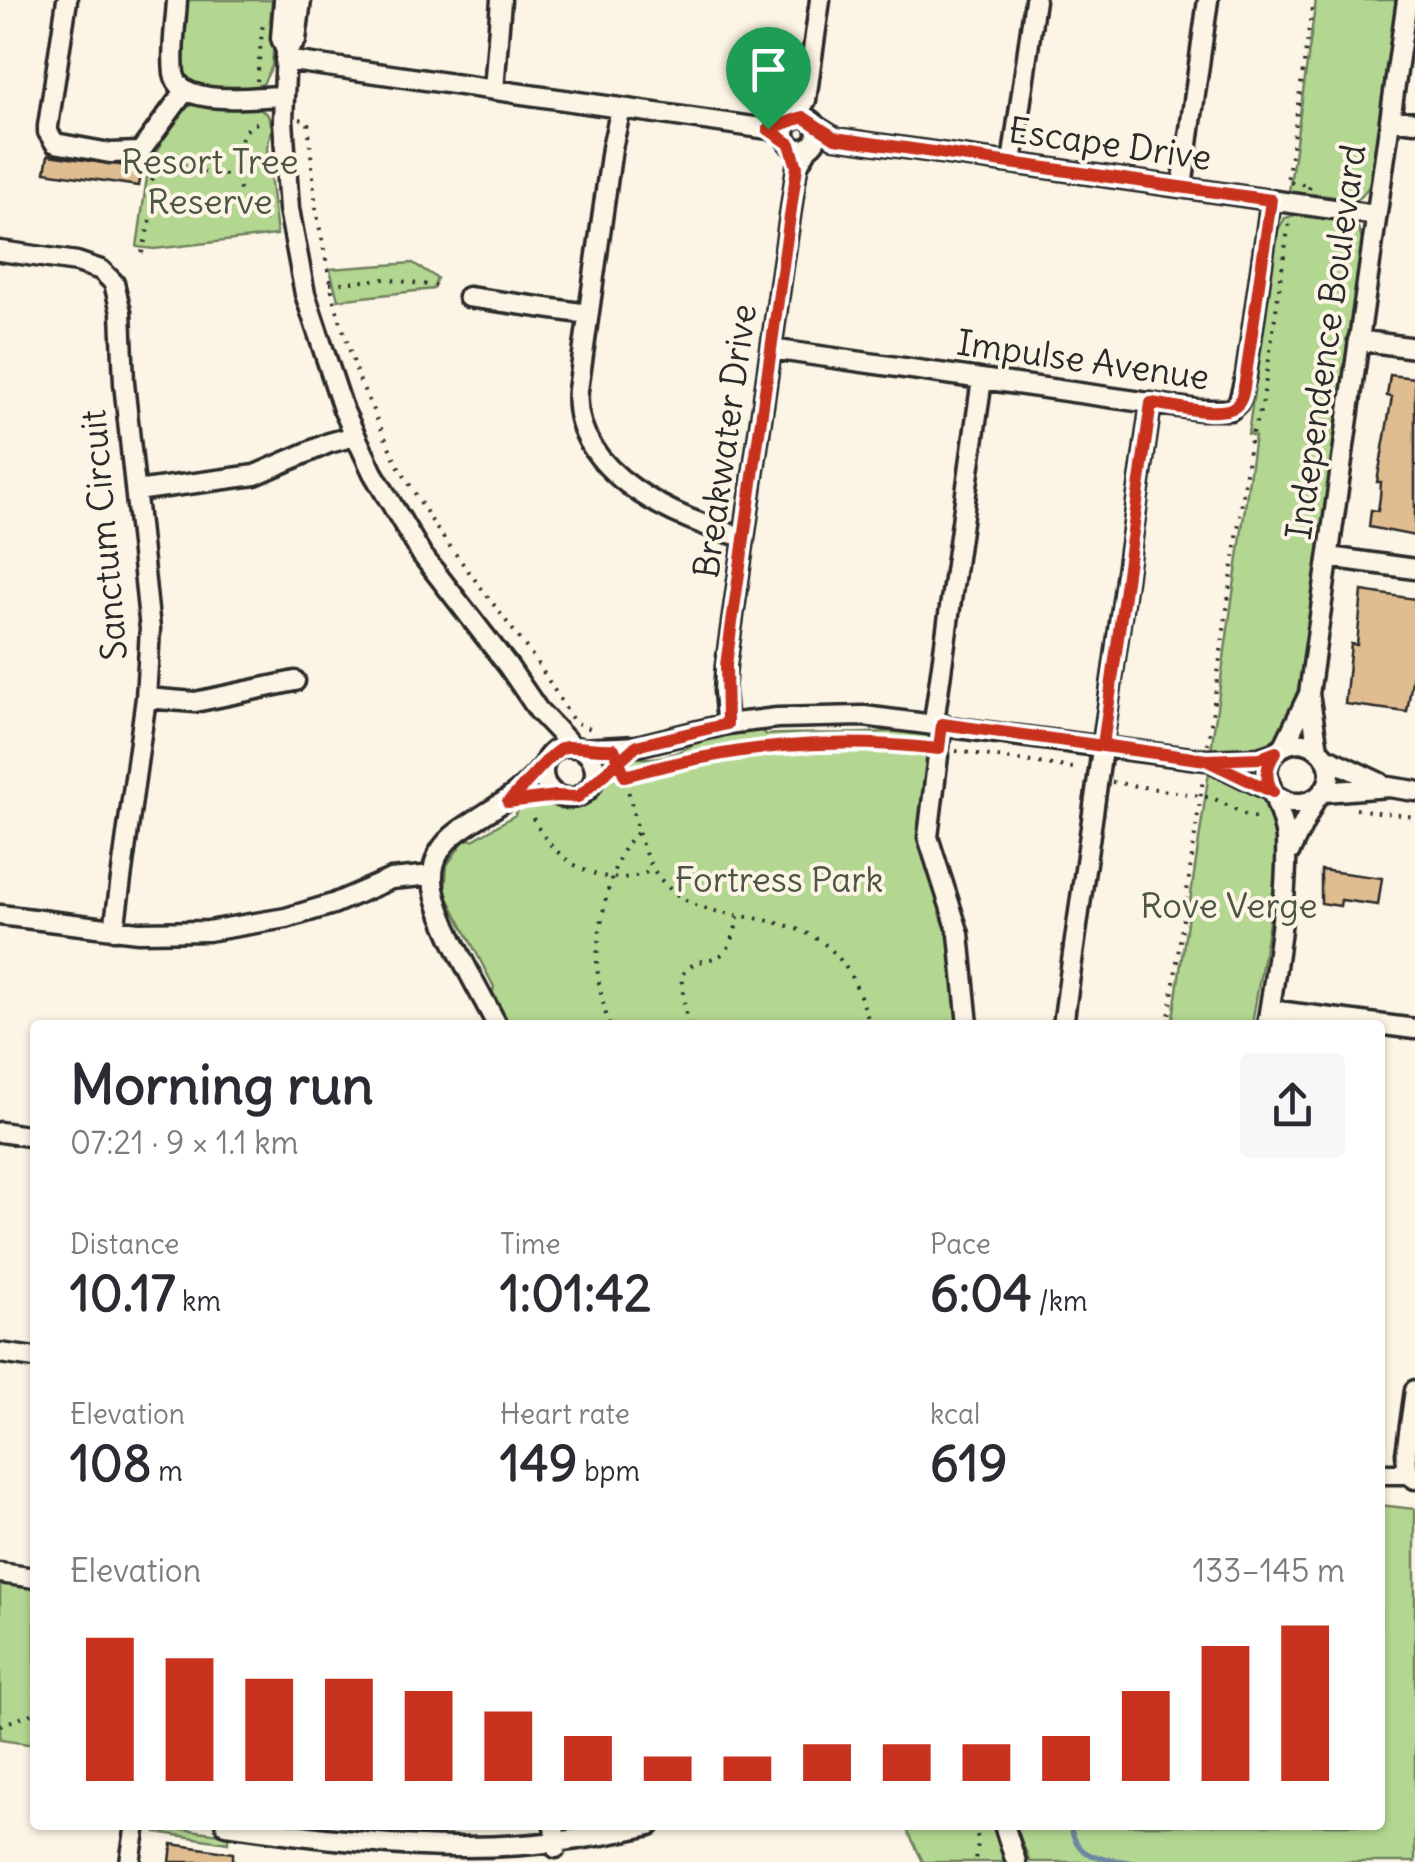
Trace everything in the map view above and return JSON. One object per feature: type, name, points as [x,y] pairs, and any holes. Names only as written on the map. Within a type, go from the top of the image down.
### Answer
[{"type":"street","points":[[66,0],[48,126],[51,138],[64,146],[124,155],[140,152],[185,91]]},
{"type":"street","points":[[177,0],[174,70],[176,82],[185,91],[204,96],[283,96]]},
{"type":"street","points":[[491,89],[501,0]]},
{"type":"street","name":"Breakwater Drive","points":[[727,724],[724,681],[820,0]]},
{"type":"street","points":[[1012,163],[1035,0]]},
{"type":"street","points":[[1182,187],[1208,0]]},
{"type":"street","name":"Independence Boulevard","points":[[1321,753],[1309,694],[1407,0]]},
{"type":"street","points":[[292,3],[296,40],[286,60],[283,96],[286,181],[297,254],[314,325],[353,432],[414,542],[538,710],[592,760],[593,782]]},
{"type":"street","name":"Escape Drive","points":[[286,60],[314,69],[325,66],[1375,215]]},
{"type":"street","points":[[618,107],[577,401],[579,424],[590,444],[625,480],[666,510],[705,527],[744,537]]},
{"type":"street","points":[[1390,119],[1415,122]]},
{"type":"street","name":"Impulse Avenue","points":[[771,349],[1151,403],[1231,410],[1240,402],[1246,375],[1271,200]]},
{"type":"street","name":"Sanctum Circuit","points":[[0,251],[101,262],[119,276],[125,296],[121,312],[124,383],[149,610],[146,698],[114,930]]},
{"type":"street","points":[[468,296],[588,314]]},
{"type":"street","points":[[1358,340],[1415,348]]},
{"type":"street","points":[[968,1020],[959,934],[928,838],[939,749],[938,723],[982,379]]},
{"type":"street","points":[[1064,1020],[1151,403]]},
{"type":"street","points":[[136,491],[254,475],[353,432]]},
{"type":"street","points":[[1328,557],[1415,569]]},
{"type":"street","points":[[146,698],[195,702],[295,681]]},
{"type":"street","name":"Independence Boulevard","points":[[1280,749],[1309,694]]},
{"type":"street","points":[[538,710],[546,786],[556,796]]},
{"type":"street","points":[[508,802],[578,797],[636,746],[727,724],[821,716],[938,723],[1206,760],[1260,758],[1301,742],[1390,787]]},
{"type":"street","points":[[494,1020],[442,912],[432,875],[438,852],[472,822],[508,802],[558,748],[577,748],[619,761]]},
{"type":"street","points":[[1280,749],[1267,767],[1268,784],[1275,794],[1286,835],[1268,1018],[1295,1020]]},
{"type":"street","points":[[1286,860],[1330,775],[1321,753]]},
{"type":"street","points":[[1206,760],[1295,804],[1319,796],[1390,787],[1415,791]]},
{"type":"street","points":[[0,914],[114,930],[182,932],[260,924],[333,904],[392,879],[432,875]]},
{"type":"street","points":[[1385,1027],[1415,1029]]},
{"type":"street","points":[[0,1132],[30,1136]]},
{"type":"street","points":[[0,1353],[30,1357]]},
{"type":"street","points":[[1385,1474],[1412,1477],[1406,1454],[1415,1390]]},
{"type":"street","points":[[0,1573],[30,1577]]},
{"type":"street","points":[[130,1862],[135,1830]]},
{"type":"street","points":[[263,1830],[480,1858],[564,1846],[630,1830]]},
{"type":"street","points":[[556,1830],[564,1846]]},
{"type":"street","points":[[564,1846],[566,1830]]},
{"type":"street","points":[[1006,1830],[1016,1862]]},
{"type":"path","points":[[1310,185],[1287,182],[1313,0]]},
{"type":"path","points":[[257,82],[263,16]]},
{"type":"path","points":[[308,121],[316,209],[330,284],[364,390],[396,462],[424,510],[470,577],[537,662],[574,722],[596,731],[606,728],[638,833],[654,870],[682,899],[705,909],[800,928],[818,938],[848,974],[868,1020]]},
{"type":"path","points":[[258,123],[250,126],[242,137],[235,176],[249,206],[266,221]]},
{"type":"path","points":[[142,253],[154,208],[154,169],[147,146]]},
{"type":"path","points":[[154,169],[176,162],[200,172],[235,176]]},
{"type":"path","points":[[1209,736],[1252,436],[1262,406],[1289,222],[1304,224]]},
{"type":"path","points":[[330,284],[385,279],[436,286]]},
{"type":"path","points":[[619,761],[790,743],[863,742],[1079,769],[1122,785],[1201,796],[1169,1020]]},
{"type":"path","points":[[1404,816],[1415,818]]},
{"type":"path","points":[[534,818],[546,840],[562,857],[589,872],[630,878],[654,870]]},
{"type":"path","points":[[608,1020],[598,974],[603,914],[627,841],[638,833]]},
{"type":"path","points":[[686,1020],[681,976],[688,967],[723,956],[735,937],[738,916]]},
{"type":"path","points":[[0,1725],[30,1715]]},
{"type":"path","points":[[975,1830],[976,1862]]},
{"type":"green space","name":"Resort Tree Reserve","points":[[186,0],[272,0],[272,66],[263,84],[226,90],[190,81],[184,71]]},
{"type":"green space","points":[[1316,0],[1396,0],[1371,183],[1356,199],[1289,192]]},
{"type":"green space","name":"Resort Tree Reserve","points":[[192,105],[255,105],[268,115],[272,127],[267,148],[277,235],[154,249],[137,247],[149,163],[173,118]]},
{"type":"green space","points":[[1300,214],[1352,223],[1363,242],[1302,675],[1290,714],[1276,738],[1252,749],[1211,751],[1255,436],[1248,434],[1277,231],[1285,218]]},
{"type":"green space","points":[[413,263],[437,278],[433,289],[338,300],[330,269]]},
{"type":"green space","name":"Fortress Park","points":[[760,730],[767,735],[928,732],[931,745],[919,834],[952,943],[959,1020],[506,1020],[492,995],[494,987],[445,892],[447,865],[465,839],[473,840],[515,815],[518,806],[542,803],[572,808],[584,804],[596,795],[616,767],[636,757],[677,752],[697,740]]},
{"type":"green space","name":"Rove Verge","points":[[1209,772],[1242,783],[1270,803],[1276,845],[1266,944],[1253,1020],[1173,1020]]},
{"type":"green space","points":[[1385,1506],[1415,1509],[1415,1862],[1030,1862],[1017,1830],[1385,1830]]},
{"type":"green space","points":[[0,1582],[30,1586],[30,1744],[0,1740]]},
{"type":"green space","points":[[190,1830],[228,1835],[228,1843],[156,1832]]},
{"type":"green space","points":[[907,1830],[995,1830],[1006,1862],[923,1862]]},
{"type":"building","points":[[48,155],[141,168],[138,186],[45,172]]},
{"type":"building","points":[[1390,375],[1415,378],[1415,536],[1369,527],[1371,510],[1378,511],[1380,497],[1381,482],[1377,482],[1392,397],[1387,396]]},
{"type":"building","points":[[1362,591],[1415,599],[1415,661],[1407,712],[1345,704],[1351,644],[1357,645]]},
{"type":"building","points":[[1321,870],[1382,878],[1378,905],[1341,900],[1340,906],[1321,903]]},
{"type":"building","points":[[172,1844],[233,1853],[233,1862],[170,1862]]},
{"type":"waterway","points":[[1072,1830],[1078,1845],[1091,1855],[1129,1862]]},
{"type":"route","points":[[768,129],[790,144],[797,167],[726,665],[727,724],[636,746],[618,759],[578,797],[508,802],[558,748],[614,749],[618,759],[623,770],[625,776],[720,752],[778,744],[863,742],[939,749],[942,724],[1206,760],[1260,758],[1276,752],[1267,767],[1273,792],[1206,760],[1103,745],[1151,403],[1218,411],[1231,410],[1240,402],[1271,200],[835,138],[803,117],[768,129]]}]
